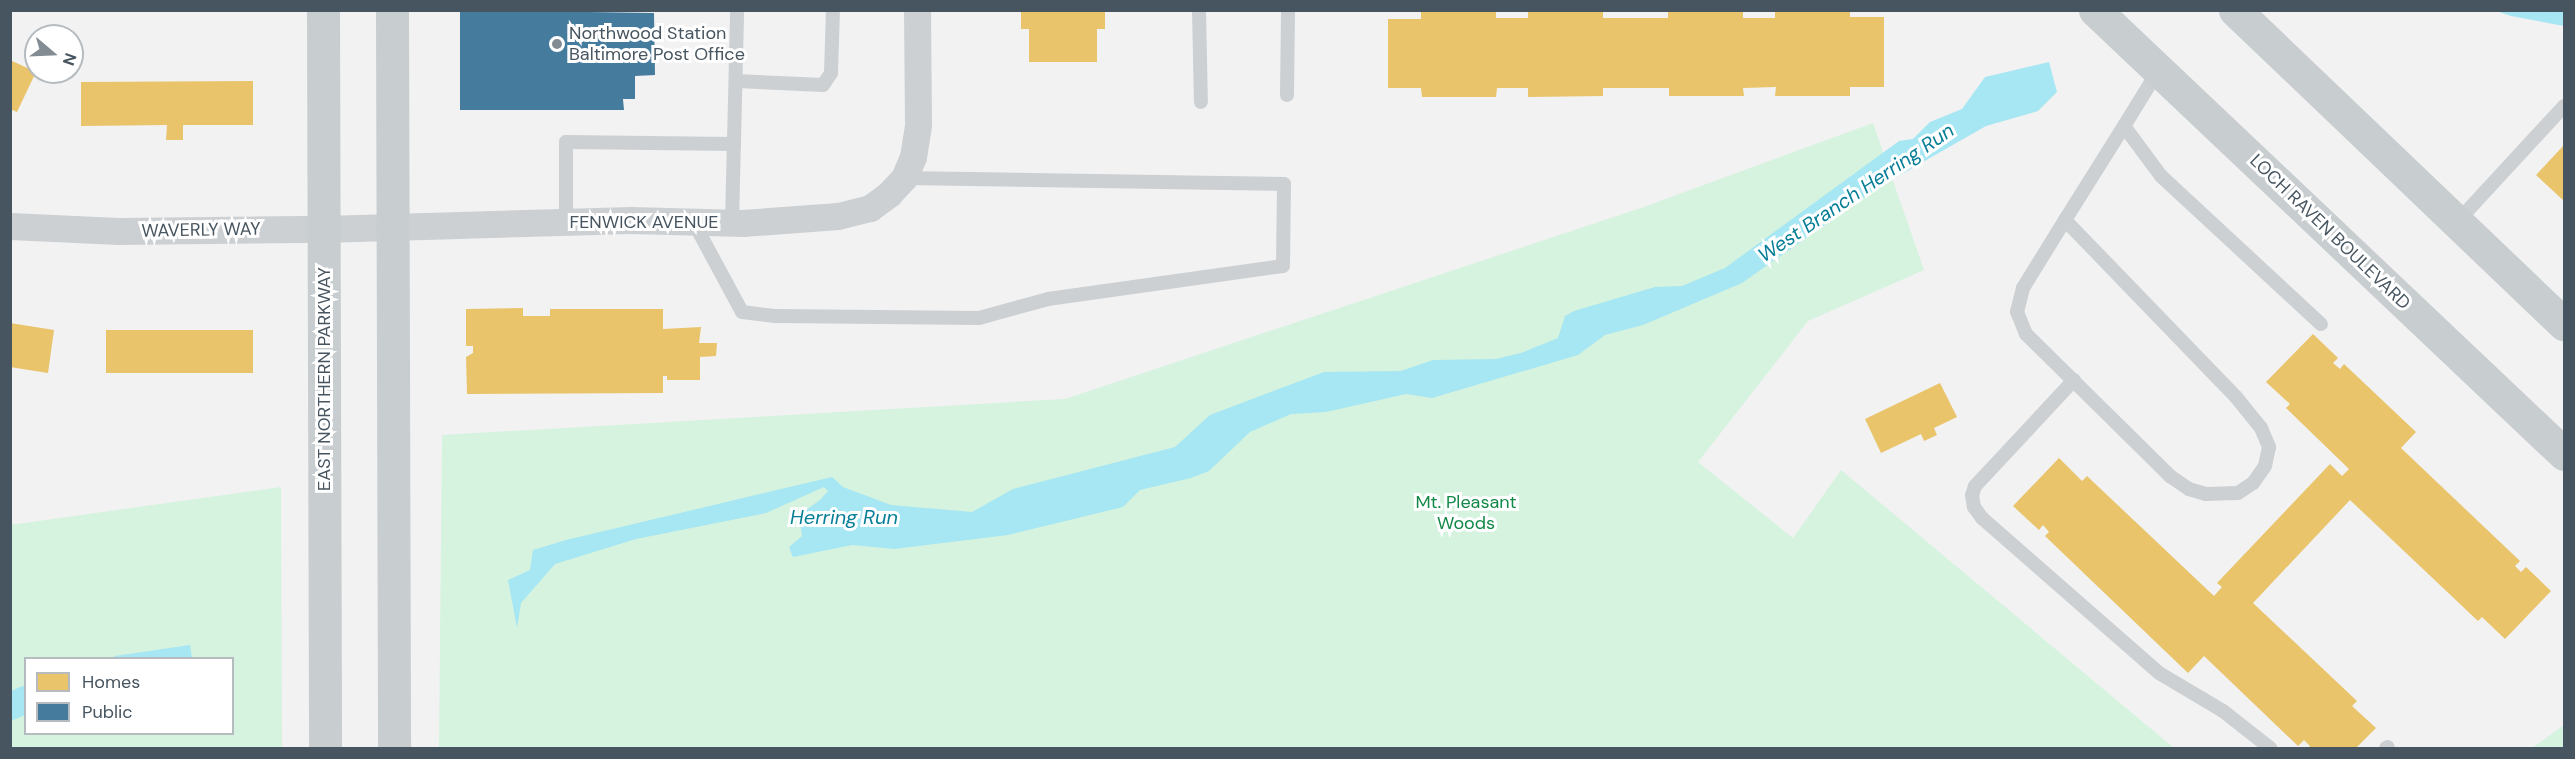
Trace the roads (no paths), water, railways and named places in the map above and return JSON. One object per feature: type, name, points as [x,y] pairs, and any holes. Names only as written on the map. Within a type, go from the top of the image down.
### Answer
[{"type":"main road","name":"EAST NORTHERN PARKWAY","points":[[323,10],[325,748]]},
{"type":"main road","points":[[392,10],[394,748]]},
{"type":"main road","name":"LOCH RAVEN BOULEVARD","points":[[2095,10],[2565,454]]},
{"type":"main road","points":[[2235,10],[2565,324]]},
{"type":"street","points":[[896,186],[913,157],[918,124],[917,10]]},
{"type":"street","name":"FENWICK AVENUE","points":[[393,228],[566,222],[780,222],[838,216],[870,208],[896,186]]},
{"type":"street","name":"WAVERLY WAY","points":[[10,226],[118,231],[393,228]]},
{"type":"lane","points":[[732,222],[737,10]]},
{"type":"lane","points":[[736,81],[823,85],[831,73],[834,10]]},
{"type":"lane","points":[[1199,10],[1201,102]]},
{"type":"lane","points":[[1287,95],[1288,10]]},
{"type":"lane","points":[[2065,220],[2250,412],[2261,428],[2269,447],[2265,466],[2253,483],[2238,493],[2215,494],[2189,489],[2170,476],[2026,334],[2017,312],[2023,288],[2065,220],[2124,126],[2159,69]]},
{"type":"lane","points":[[2457,222],[2565,106]]},
{"type":"lane","points":[[2124,126],[2161,176],[2321,324]]},
{"type":"lane","points":[[566,222],[566,142],[734,144]]},
{"type":"lane","points":[[693,221],[742,312],[777,316],[979,318],[1048,298],[1283,266],[1284,184],[896,186]]},
{"type":"lane","points":[[2074,380],[1975,486],[1972,495],[1974,507],[1982,518],[2159,673],[2223,711],[2270,748]]},
{"type":"water","points":[[2496,11],[2564,11],[2564,26],[2511,16]]},
{"type":"water","name":"Herring Run","points":[[2049,62],[2057,92],[2038,111],[1986,126],[1879,187],[1742,283],[1643,325],[1605,335],[1578,355],[1432,398],[1406,394],[1326,412],[1291,414],[1250,432],[1209,471],[1191,478],[1140,490],[1123,507],[1008,535],[894,549],[852,545],[793,557],[789,547],[802,536],[799,515],[820,500],[828,491],[824,487],[766,513],[636,539],[555,564],[521,603],[517,628],[508,580],[530,570],[533,550],[566,540],[832,477],[843,487],[891,505],[972,512],[1013,489],[1175,447],[1210,415],[1324,372],[1401,371],[1433,360],[1496,359],[1521,353],[1558,338],[1565,316],[1574,311],[1655,287],[1682,286],[1725,268],[1899,141],[1913,139],[1930,122],[1962,109],[1985,77]]},
{"type":"water","points":[[190,645],[192,657],[113,657]]},
{"type":"water","points":[[24,685],[24,715],[11,721],[11,691]]},
{"type":"place","name":"Northwood Station Baltimore Post Office","points":[[557,44]]},
{"type":"water label","name":"West Branch Herring Run","points":[[1856,193]]},
{"type":"park label","name":"Mt. Pleasant Woods","points":[[1466,513]]}]
